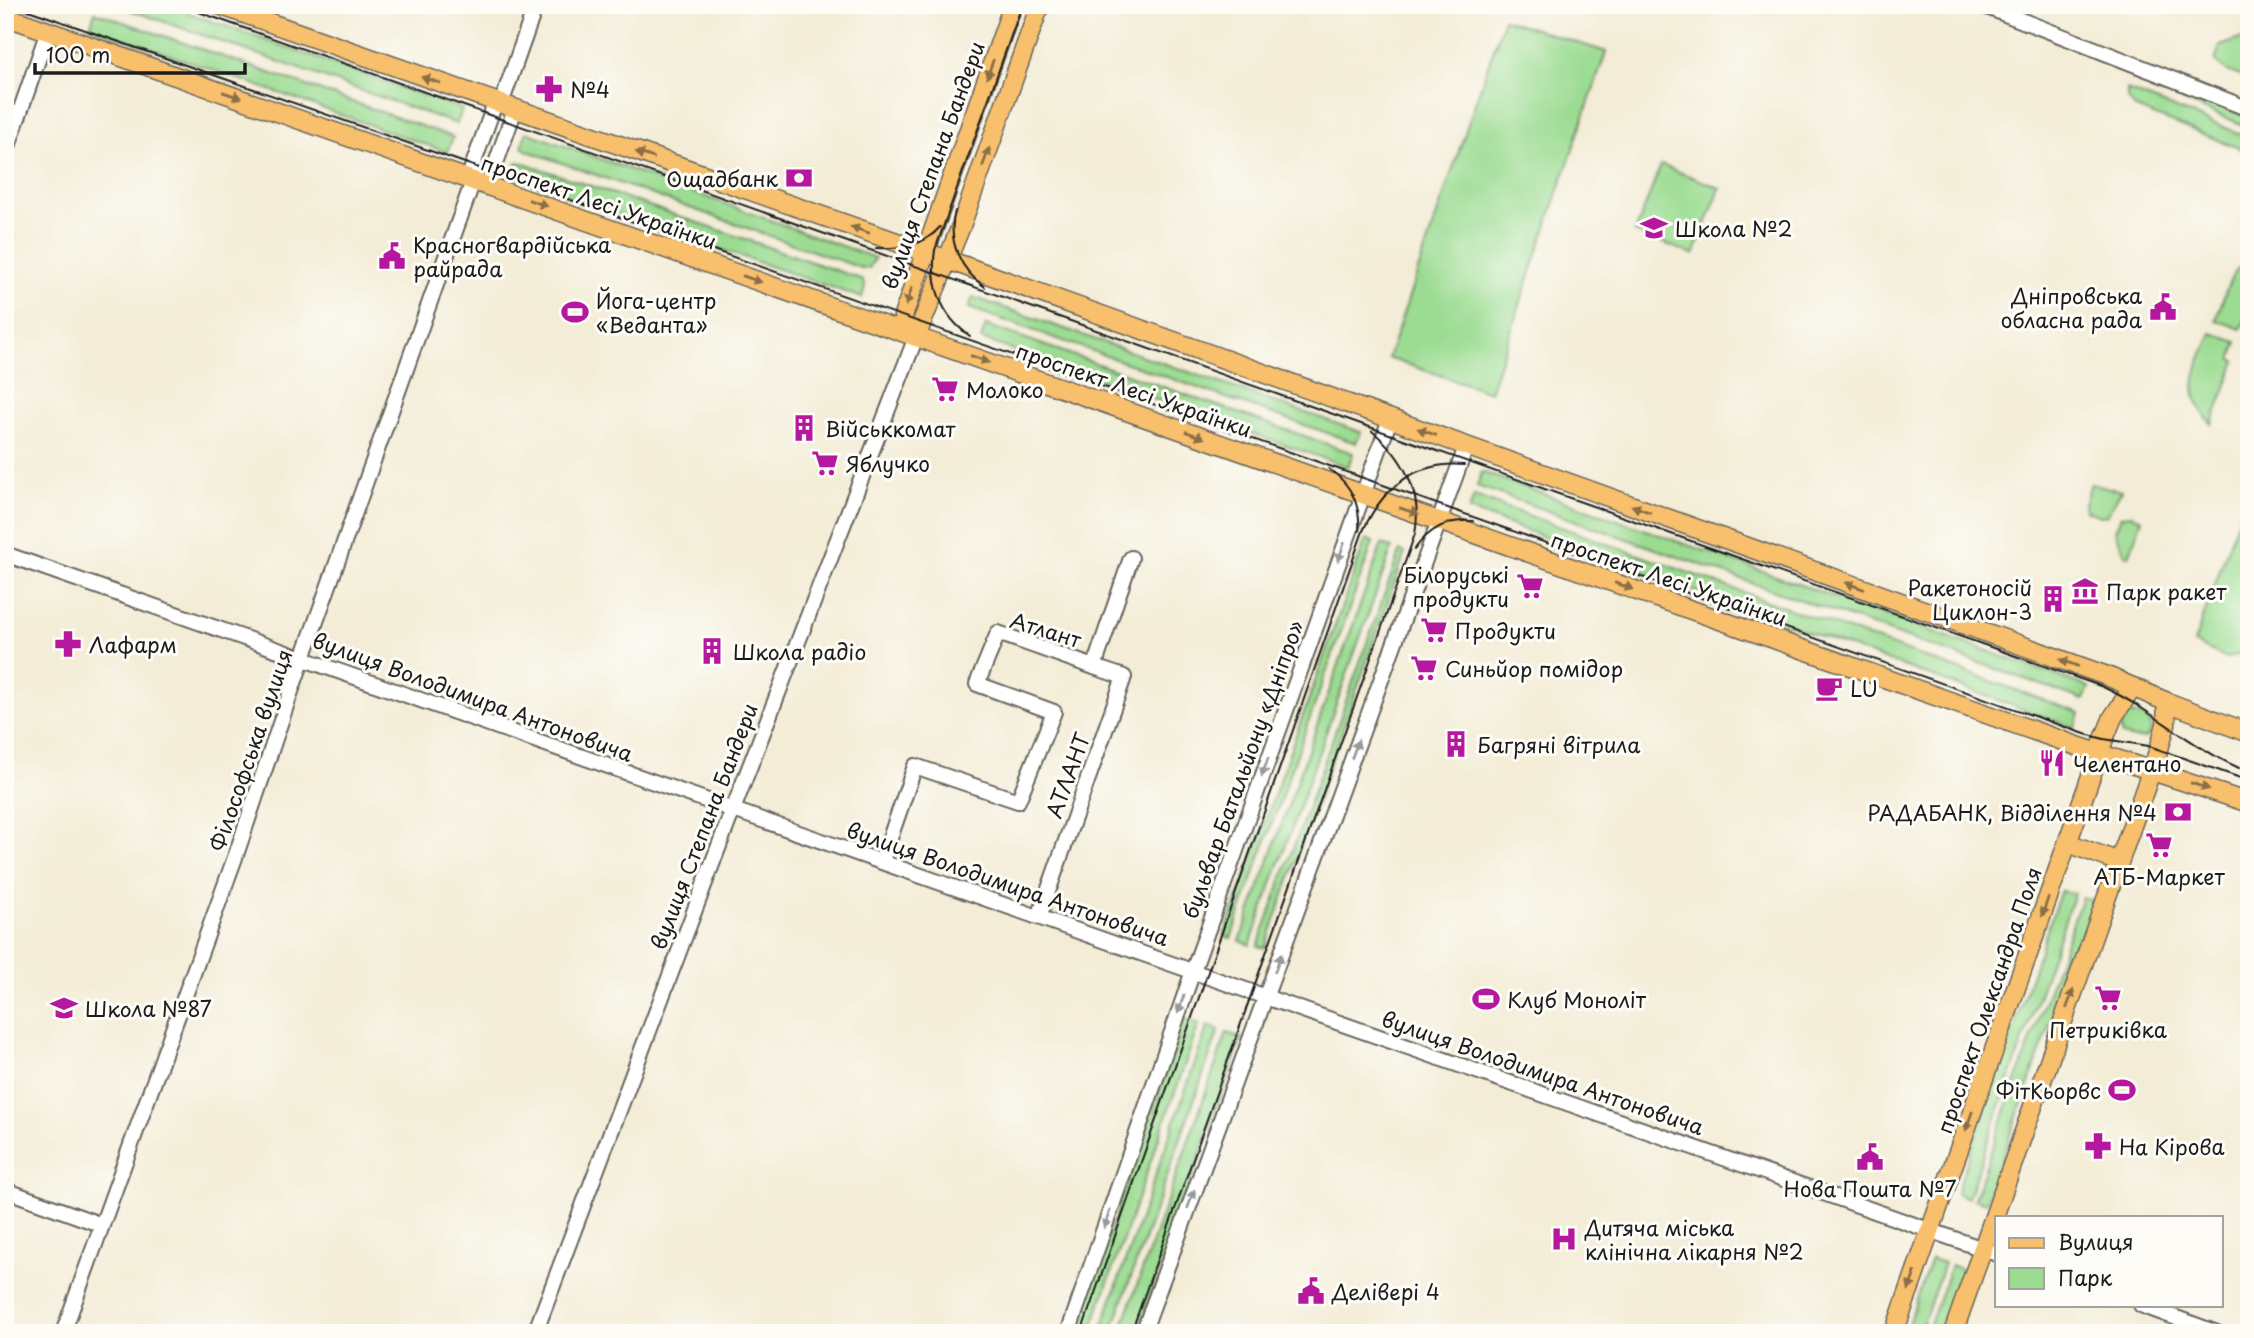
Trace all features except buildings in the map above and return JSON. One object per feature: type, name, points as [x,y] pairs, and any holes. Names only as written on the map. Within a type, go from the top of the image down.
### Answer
[{"type":"main road","points":[[219,5],[948,260],[2094,672],[2249,733]]},
{"type":"main road","name":"вулиця Степана Бандери","points":[[1013,5],[903,316],[903,323],[916,337],[961,226],[1040,5]]},
{"type":"main road","name":"проспект Лесі Українки","points":[[5,16],[2099,753],[2249,803]]},
{"type":"main road","points":[[886,239],[896,240],[918,235],[926,230],[937,216]]},
{"type":"main road","points":[[961,226],[964,246],[974,262],[999,279]]},
{"type":"main road","name":"проспект Олександра Поля","points":[[1894,1333],[2099,753],[2113,717],[2133,688]]},
{"type":"main road","points":[[2002,1216],[2152,769],[2166,724],[2167,702]]},
{"type":"main road","points":[[2068,843],[2119,862]]},
{"type":"main road","points":[[1953,1333],[1990,1251]]},
{"type":"street","name":"Філософська вулиця","points":[[63,1333],[477,182],[536,5]]},
{"type":"street","points":[[1982,5],[2249,110]]},
{"type":"street","points":[[5,155],[48,31]]},
{"type":"street","name":"Філософська вулиця","points":[[477,182],[504,105]]},
{"type":"street","name":"вулиця Степана Бандери","points":[[535,1333],[916,337]]},
{"type":"street","name":"бульвар Батальйону «Дніпро»","points":[[1068,1333],[1193,971],[1390,419]]},
{"type":"street","points":[[1143,1333],[1466,447]]},
{"type":"street","name":"вулиця Володимира Антоновича","points":[[5,554],[1990,1251]]},
{"type":"street","name":"Атлант","points":[[1131,558],[1096,661],[1102,642],[1131,558]]},
{"type":"street","name":"Атлант","points":[[882,862],[915,766],[1018,802],[1054,712],[977,684],[998,633],[1096,661]]},
{"type":"street","name":"АТЛАНТ","points":[[1039,917],[1124,677],[1096,661]]},
{"type":"street","points":[[5,1190],[102,1226]]},
{"type":"street","points":[[2144,1306],[2217,1333]]},
{"type":"green space","points":[[116,5],[166,5],[462,109],[457,124]]},
{"type":"green space","points":[[95,12],[453,137],[447,152],[90,27]]},
{"type":"green space","points":[[1504,19],[1606,52],[1490,392],[1388,358]]},
{"type":"green space","points":[[2249,36],[2249,80],[2225,70],[2215,61],[2220,46]]},
{"type":"green space","points":[[2127,90],[2249,137],[2249,152],[2135,108],[2127,98]]},
{"type":"green space","points":[[2181,91],[2249,118],[2249,127],[2181,100]]},
{"type":"green space","points":[[526,132],[875,258],[869,268],[861,268],[528,151],[522,147]]},
{"type":"green space","points":[[517,162],[858,278],[865,286],[862,298],[512,177]]},
{"type":"green space","points":[[1661,165],[1720,188],[1694,255],[1635,232]]},
{"type":"green space","points":[[2249,259],[2249,312],[2241,329],[2216,320],[2231,278]]},
{"type":"green space","points":[[973,297],[1361,432],[1356,443],[969,308]]},
{"type":"green space","points":[[986,325],[1353,453],[1348,467],[981,339]]},
{"type":"green space","points":[[2212,333],[2237,342],[2231,359],[2236,361],[2212,424],[2202,412],[2194,390],[2197,369]]},
{"type":"green space","points":[[1482,472],[2089,687],[2084,700],[1477,486]]},
{"type":"green space","points":[[2091,483],[2121,491],[2107,515],[2100,516],[2085,510],[2084,504]]},
{"type":"green space","points":[[1474,496],[2080,713],[2075,728],[1469,510]]},
{"type":"green space","points":[[2249,498],[2249,651],[2227,658],[2194,643],[2245,499]]},
{"type":"green space","points":[[2132,515],[2142,519],[2129,556],[2125,554],[2115,531],[2121,516]]},
{"type":"green space","points":[[1366,539],[1373,542],[1231,938],[1224,936]]},
{"type":"green space","points":[[1382,544],[1392,548],[1250,945],[1240,941]]},
{"type":"green space","points":[[1400,551],[1405,553],[1265,948],[1258,946]]},
{"type":"green space","points":[[2131,714],[2150,722],[2151,731],[2146,738],[2133,739],[2122,735],[2122,722]]},
{"type":"green space","points":[[2061,890],[2074,894],[1968,1198],[1956,1193]]},
{"type":"green space","points":[[2082,897],[2094,901],[1986,1203],[1974,1199]]},
{"type":"green space","points":[[1185,1019],[1199,1024],[1090,1333],[1074,1333]]},
{"type":"green space","points":[[1208,1026],[1219,1030],[1111,1333],[1100,1333]]},
{"type":"green space","points":[[1227,1033],[1242,1038],[1137,1333],[1120,1333]]},
{"type":"green space","points":[[1931,1259],[1944,1263],[1920,1333],[1905,1333]]},
{"type":"green space","points":[[1951,1265],[1964,1270],[1942,1333],[1927,1333]]},
{"type":"tram line","points":[[14,5],[2085,734],[2149,746],[2249,781]]},
{"type":"tram line","points":[[179,5],[2103,687],[2239,768]]},
{"type":"tram line","points":[[970,336],[952,319],[940,299],[934,275],[935,250],[1022,5]]},
{"type":"tram line","points":[[955,211],[954,244],[962,263],[985,287]]},
{"type":"tram line","points":[[876,248],[911,245],[927,238],[940,227]]},
{"type":"tram line","points":[[1131,1333],[1415,534],[1416,504],[1408,476],[1393,452],[1372,431]]},
{"type":"tram line","points":[[1081,1333],[1363,531],[1380,502],[1402,480],[1430,468],[1464,465]]},
{"type":"tram line","points":[[1329,469],[1343,481],[1353,496],[1358,512],[1359,531]]},
{"type":"tram line","points":[[1414,550],[1426,536],[1439,527],[1455,522],[1473,521]]},
{"type":"place","name":"№4","points":[[549,89]]},
{"type":"place","name":"Ощадбанк","points":[[799,178]]},
{"type":"place","name":"Школа №2","points":[[1654,228]]},
{"type":"place","name":"Красногвардійська райрада","points":[[392,256]]},
{"type":"place","name":"Дніпровська обласна рада","points":[[2163,307]]},
{"type":"place","name":"Йога-центр «Веданта»","points":[[575,312]]},
{"type":"place","name":"Молоко","points":[[945,389]]},
{"type":"place","name":"Військкомат","points":[[804,428]]},
{"type":"place","name":"Яблучко","points":[[825,463]]},
{"type":"place","name":"Білоруські продукти","points":[[1530,586]]},
{"type":"place","name":"Парк ракет","points":[[2085,591]]},
{"type":"place","name":"Ракетоносій Циклон-3","points":[[2053,599]]},
{"type":"place","name":"Продукти","points":[[1434,630]]},
{"type":"place","name":"Лафарм","points":[[68,644]]},
{"type":"place","name":"Школа радіо","points":[[712,651]]},
{"type":"place","name":"Синьйор помідор","points":[[1424,668]]},
{"type":"place","name":"LU","points":[[1829,688]]},
{"type":"place","name":"Багряні вітрила","points":[[1456,744]]},
{"type":"place","name":"Челентано","points":[[2052,763]]},
{"type":"place","name":"РАДАБАНК, Відділення №4","points":[[2178,812]]},
{"type":"place","name":"АТБ-Маркет","points":[[2159,845]]},
{"type":"place","name":"Петриківка","points":[[2108,998]]},
{"type":"place","name":"Клуб Моноліт","points":[[1486,999]]},
{"type":"place","name":"Школа №87","points":[[64,1008]]},
{"type":"place","name":"ФiтКьорвс","points":[[2122,1090]]},
{"type":"place","name":"На Кірова","points":[[2098,1146]]},
{"type":"place","name":"Нова Пошта №7","points":[[1870,1157]]},
{"type":"place","name":"Дитяча міська клінічна лікарня №2","points":[[1564,1239]]},
{"type":"place","name":"Делівері 4","points":[[1311,1291]]}]
